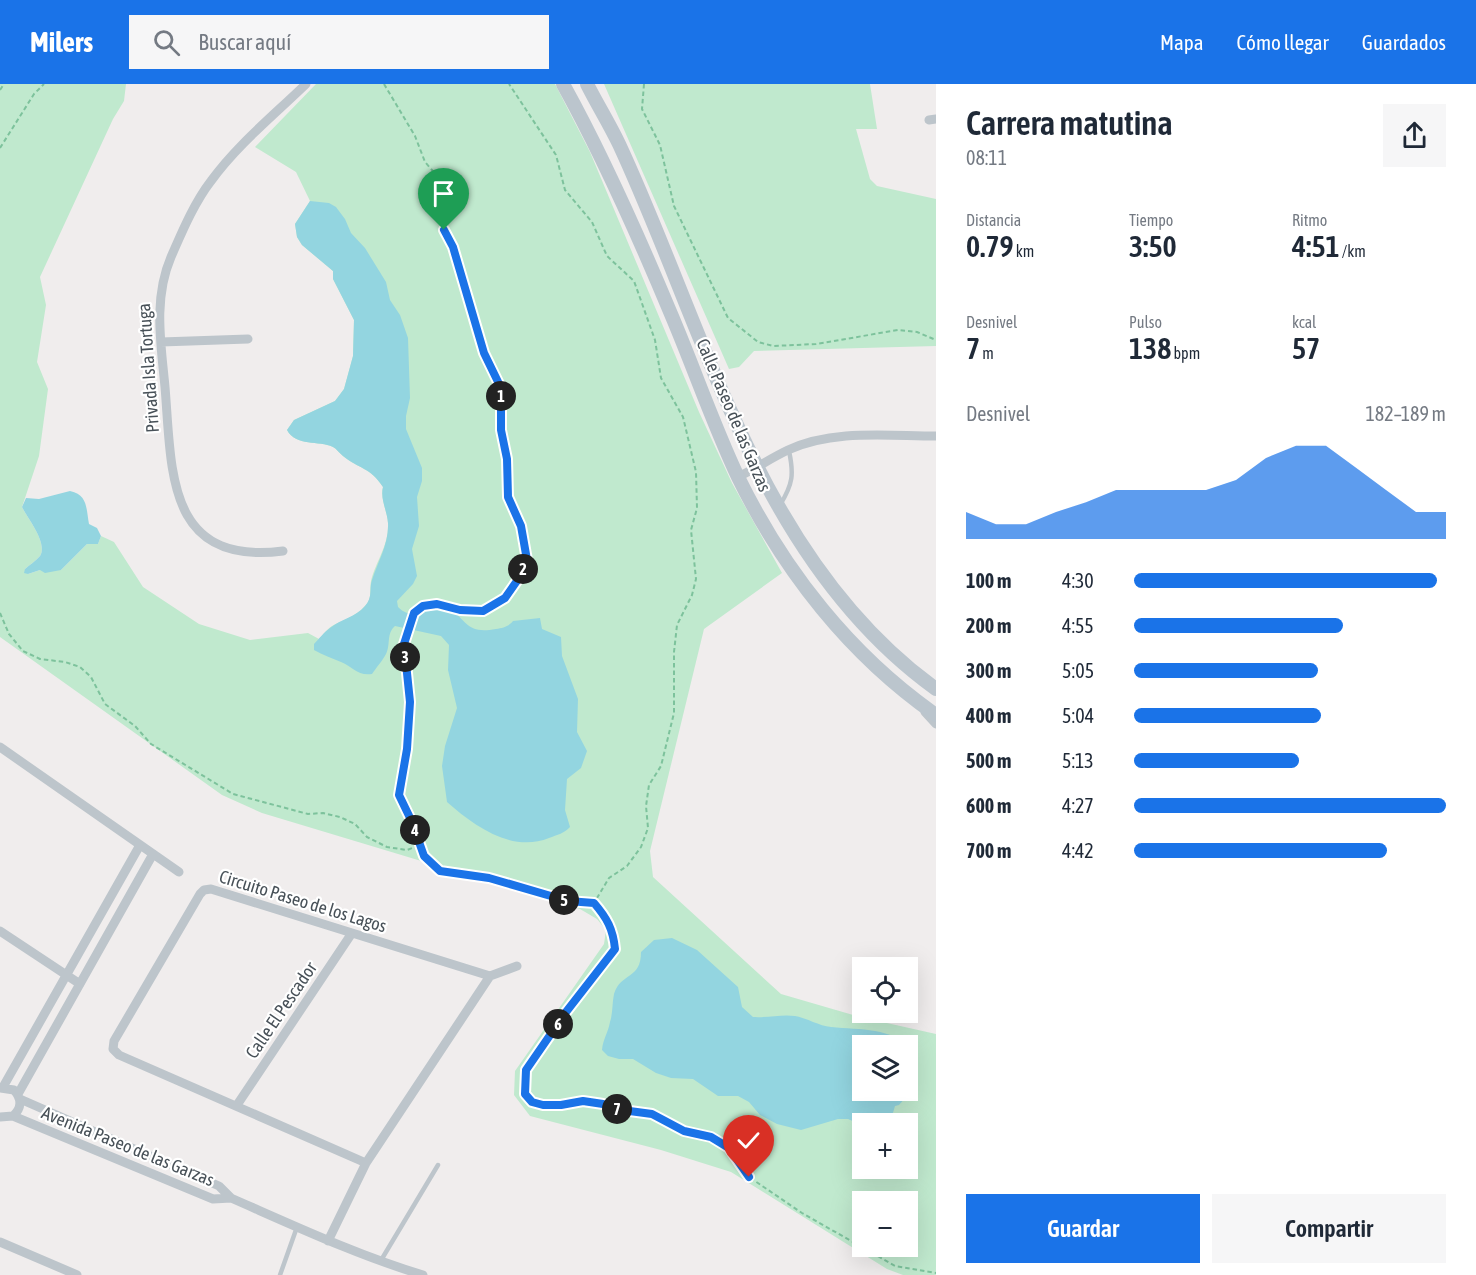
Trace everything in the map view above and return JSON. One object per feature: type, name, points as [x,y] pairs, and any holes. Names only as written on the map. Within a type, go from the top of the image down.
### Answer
[{"type":"street","name":"Privada Isla Tortuga","points":[[283,551],[259,554],[227,548],[202,533],[184,511],[177,496],[172,472],[161,342],[160,288],[170,259],[209,182],[228,160],[306,84]]},
{"type":"street","name":"Calle Paseo de las Garzas","points":[[563,84],[597,144],[738,477],[785,560],[843,633],[878,669],[936,715]]},
{"type":"street","name":"Calle Paseo de las Garzas","points":[[587,84],[618,143],[757,467],[779,507],[807,554],[860,619],[891,652],[936,689]]},
{"type":"street","points":[[161,342],[248,339]]},
{"type":"street","points":[[738,477],[788,450],[835,437],[936,436]]},
{"type":"street","points":[[843,633],[860,619]]},
{"type":"street","points":[[916,701],[936,724]]},
{"type":"street","points":[[0,747],[179,872]]},
{"type":"street","points":[[1,1088],[140,845]]},
{"type":"street","points":[[4,1119],[20,1106],[19,1097],[153,854]]},
{"type":"street","name":"Circuito Paseo de los Lagos","points":[[366,1163],[119,1055],[113,1049],[114,1041],[200,894],[204,890],[211,889],[490,976]]},
{"type":"street","points":[[0,931],[66,977],[80,984]]},
{"type":"street","name":"Calle El Pescador","points":[[237,1105],[352,933]]},
{"type":"street","points":[[328,1241],[366,1163],[490,976],[517,966]]},
{"type":"street","name":"Avenida Paseo de las Garzas","points":[[1,1088],[9,1088],[19,1097],[219,1186],[231,1198],[328,1241],[380,1262],[423,1275]]},
{"type":"street","name":"Avenida Paseo de las Garzas","points":[[4,1119],[213,1199],[231,1198]]},
{"type":"street","points":[[0,1242],[77,1275]]},
{"type":"lane","points":[[779,507],[789,490],[793,471],[788,450]]},
{"type":"lane","points":[[380,1262],[438,1165]]},
{"type":"lane","points":[[280,1275],[297,1227]]},
{"type":"path","points":[[0,90],[4,84]]},
{"type":"path","points":[[0,148],[34,93],[44,84]]},
{"type":"path","points":[[384,84],[415,136],[425,162],[446,186],[441,220],[453,247],[484,353],[501,388],[501,430],[507,459],[508,497],[521,526],[527,560],[519,578],[505,598],[483,611],[460,610],[437,604],[423,606],[414,613],[405,634],[404,644],[410,702],[407,749],[399,795],[424,856],[440,871],[489,878],[568,901],[594,903],[614,931],[615,949],[566,1012],[526,1070],[525,1094],[532,1102],[543,1105],[583,1101],[652,1114],[684,1131],[711,1137],[729,1148],[749,1177],[802,1212],[895,1266],[936,1273]]},
{"type":"path","points":[[509,84],[556,155],[565,190],[592,222],[607,256],[634,281],[655,340],[661,378],[683,417],[696,472],[697,508],[691,530],[696,579],[692,595],[677,626],[674,652],[674,713],[661,766],[649,785],[646,806],[648,828],[641,848],[627,866],[609,878],[594,903]]},
{"type":"path","points":[[644,84],[642,109],[660,145],[674,206],[728,318],[758,342],[773,346],[816,344],[898,330],[916,332],[936,340]]},
{"type":"path","points":[[0,613],[9,634],[23,651],[40,659],[65,662],[80,668],[91,677],[105,704],[135,726],[151,744],[233,794],[308,814],[323,813],[340,817],[355,824],[367,837],[387,847],[407,850],[420,845]]},
{"type":"green space","points":[[0,84],[126,84],[124,101],[113,119],[40,277],[46,305],[37,362],[48,389],[39,456],[22,507],[39,538],[42,551],[40,556],[25,569],[28,574],[40,570],[61,570],[87,544],[98,544],[101,536],[114,542],[143,587],[199,624],[250,640],[308,633],[319,639],[330,627],[353,616],[367,604],[370,598],[371,581],[388,531],[382,496],[383,487],[374,476],[333,447],[296,439],[287,430],[294,420],[335,401],[344,389],[353,356],[354,320],[333,279],[333,271],[302,245],[297,237],[295,224],[310,201],[296,172],[255,147],[316,84],[555,84],[590,152],[699,412],[732,483],[782,573],[704,629],[650,851],[653,877],[781,994],[852,1015],[852,1023],[887,1023],[936,1034],[936,1275],[903,1275],[887,1269],[868,1257],[918,1257],[918,1191],[852,1191],[852,1247],[731,1172],[661,1150],[530,1116],[514,1095],[515,1071],[604,944],[606,930],[597,919],[580,909],[262,813],[222,795],[0,637]]},
{"type":"green space","points":[[604,84],[870,84],[877,129],[856,129],[870,179],[877,186],[936,199],[936,346],[754,351],[739,367],[729,369]]},
{"type":"water","points":[[310,201],[329,203],[336,207],[345,219],[351,233],[365,248],[386,282],[390,300],[400,315],[408,338],[410,398],[406,429],[422,468],[422,481],[417,497],[419,526],[412,549],[417,576],[413,584],[397,601],[398,607],[410,613],[432,605],[447,607],[469,626],[480,630],[501,628],[513,621],[540,618],[542,629],[561,637],[562,656],[578,699],[577,732],[587,751],[581,768],[567,779],[565,810],[570,827],[558,835],[535,842],[508,840],[481,828],[447,802],[442,766],[445,746],[457,708],[448,670],[449,645],[441,636],[395,626],[390,632],[386,654],[372,674],[359,672],[314,650],[314,644],[326,631],[357,613],[367,603],[372,580],[385,545],[388,523],[382,496],[383,487],[374,476],[333,447],[296,439],[287,430],[294,420],[335,401],[344,389],[353,356],[354,320],[333,279],[333,271],[302,245],[297,237],[295,224]]},
{"type":"water","points":[[70,491],[83,499],[89,524],[97,528],[101,536],[98,544],[87,544],[61,570],[24,573],[42,551],[39,538],[22,507],[26,498],[39,499]]},
{"type":"water","points":[[672,938],[697,950],[738,987],[742,1007],[753,1017],[795,1016],[826,1026],[875,1031],[890,1035],[852,1035],[852,1101],[903,1101],[895,1106],[893,1113],[852,1113],[852,1121],[838,1119],[801,1130],[777,1124],[760,1115],[749,1102],[738,1096],[718,1096],[693,1079],[671,1078],[656,1073],[633,1059],[608,1056],[602,1050],[611,1019],[614,994],[621,982],[638,967],[641,952],[654,940]]},
{"type":"route","points":[[444,230],[453,247],[484,353],[501,388],[501,430],[507,459],[508,497],[521,526],[527,560],[519,578],[505,598],[483,611],[460,610],[437,604],[423,606],[414,613],[405,634],[404,644],[410,702],[407,749],[399,795],[424,856],[440,871],[489,878],[568,901],[594,903],[614,931],[615,949],[566,1012],[526,1070],[525,1094],[532,1102],[543,1105],[561,1105],[583,1101],[652,1114],[684,1131],[711,1137],[729,1148],[749,1177]]}]
